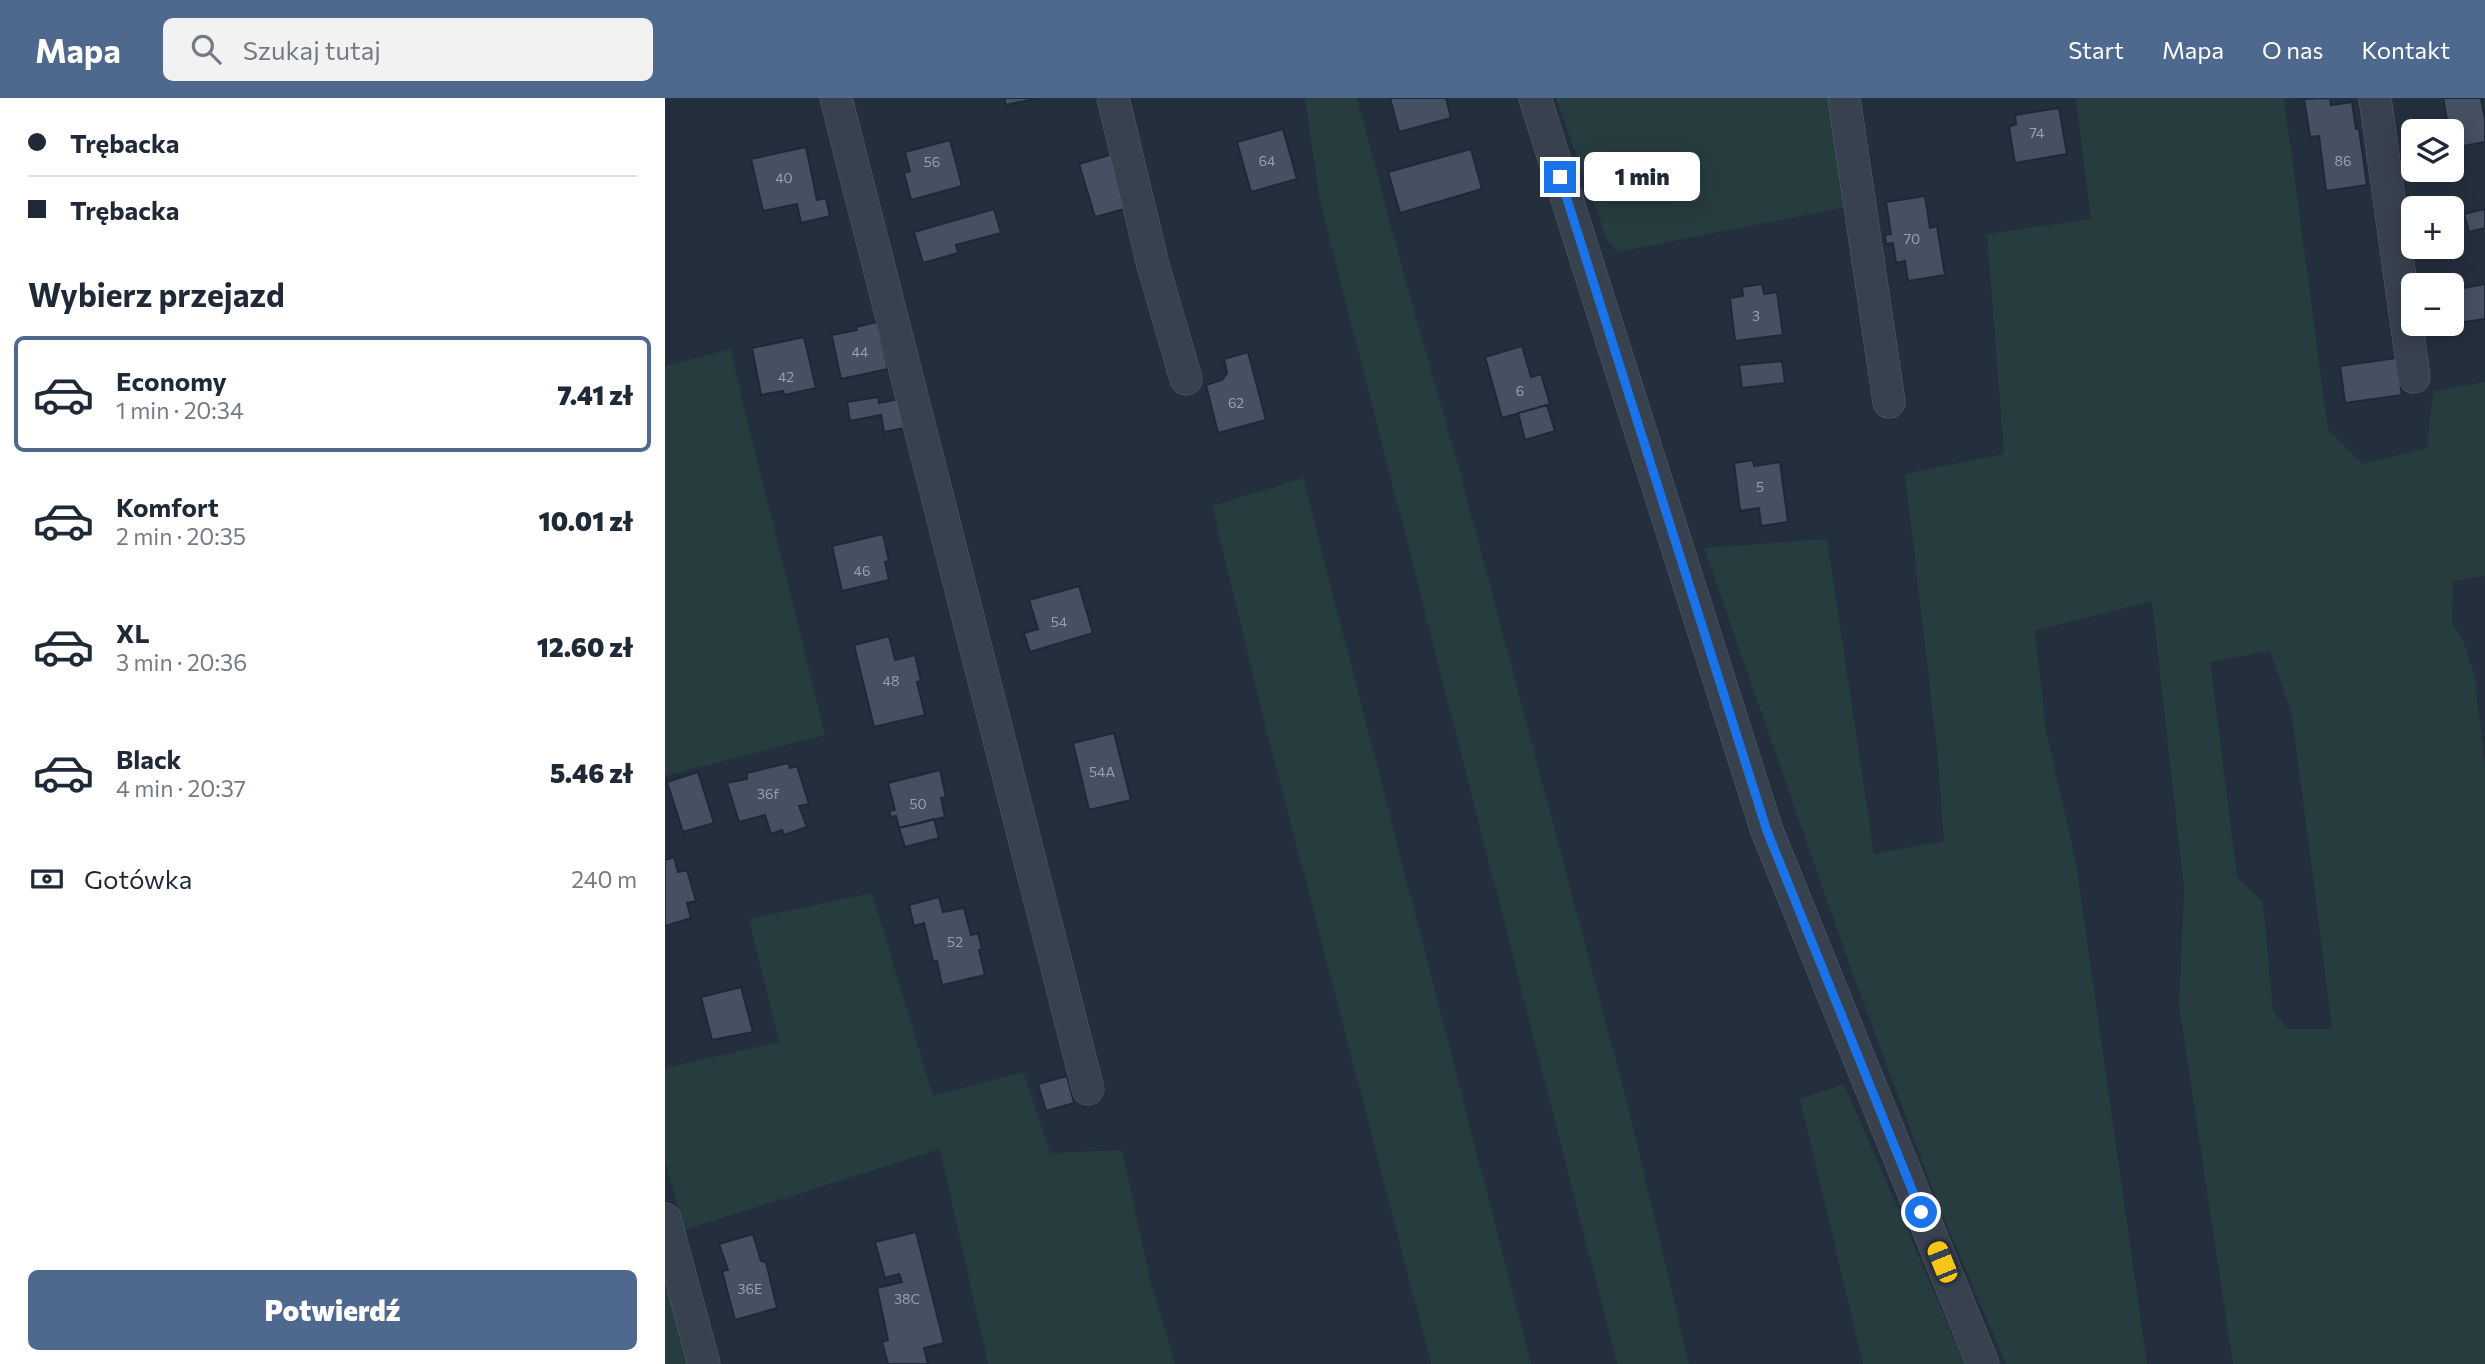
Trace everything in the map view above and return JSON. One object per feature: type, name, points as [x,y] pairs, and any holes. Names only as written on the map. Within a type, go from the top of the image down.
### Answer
[{"type":"street","points":[[836,98],[1088,1088]]},
{"type":"street","points":[[1113,98],[1153,265],[1186,379]]},
{"type":"street","points":[[1535,98],[1767,831],[1983,1364]]},
{"type":"street","points":[[1844,98],[1889,402]]},
{"type":"street","points":[[2375,98],[2414,377]]},
{"type":"street","points":[[665,1219],[704,1364]]},
{"type":"green space","points":[[1305,98],[1357,98],[1461,476],[1629,1110],[1689,1364],[1617,1364],[1320,201]]},
{"type":"green space","points":[[1556,98],[1835,98],[1851,206],[1618,252],[1607,240]]},
{"type":"green space","points":[[2076,98],[2284,98],[2328,430],[2362,464],[2427,448],[2433,391],[2485,382],[2485,576],[2453,581],[2452,623],[2464,643],[2475,678],[2485,767],[2485,1364],[2233,1364],[2179,1005],[2184,889],[2152,601],[2035,631],[2046,730],[2076,863],[2147,1364],[2006,1364],[1940,1209],[1845,952],[1704,548],[1827,539],[1874,854],[1944,841],[1937,749],[1905,474],[2004,454],[1987,234],[2091,219]],"holes":[[[2270,651],[2292,714],[2332,1029],[2287,1029],[2273,1010],[2263,902],[2237,877],[2210,662]]]},
{"type":"green space","points":[[730,349],[825,735],[665,776],[665,366]]},
{"type":"green space","points":[[1303,478],[1531,1364],[1431,1364],[1265,724],[1212,506]]},
{"type":"green space","points":[[872,893],[933,1096],[1023,1072],[1050,1153],[1122,1150],[1150,1279],[1175,1364],[988,1364],[940,1149],[684,1230],[665,1160],[665,1068],[779,1042],[749,919]]},
{"type":"green space","points":[[1844,1084],[1965,1364],[1863,1364],[1800,1099]]},
{"type":"green space","points":[[675,1287],[694,1364],[665,1364],[665,1290]]},
{"type":"building","points":[[1004,98],[1039,98],[1006,105]]},
{"type":"building","points":[[1390,98],[1446,98],[1451,118],[1399,132]]},
{"type":"building","points":[[2330,98],[2331,105],[2352,102],[2367,185],[2326,191],[2319,136],[2310,137],[2304,99]]},
{"type":"building","points":[[2443,98],[2481,98],[2485,142],[2464,146],[2464,119],[2447,119]]},
{"type":"building","points":[[2059,108],[2067,154],[2015,163],[2009,127],[2016,124],[2015,115]]},
{"type":"building","points":[[1283,129],[1297,179],[1251,192],[1237,142]]},
{"type":"building","points":[[950,140],[962,186],[911,200],[904,173],[910,171],[905,152]]},
{"type":"building","points":[[806,147],[817,200],[826,198],[830,216],[801,223],[797,204],[763,211],[751,159]]},
{"type":"building","points":[[1471,149],[1482,189],[1400,213],[1388,172]]},
{"type":"building","points":[[1113,154],[1128,208],[1095,217],[1079,164]]},
{"type":"building","points":[[1925,196],[1930,228],[1937,226],[1945,275],[1908,281],[1905,261],[1896,263],[1893,243],[1886,244],[1885,235],[1891,234],[1886,202]]},
{"type":"building","points":[[994,209],[1001,233],[956,245],[958,253],[923,263],[914,232]]},
{"type":"building","points":[[2485,209],[2485,228],[2469,232],[2464,214]]},
{"type":"building","points":[[1762,284],[1764,294],[1777,292],[1783,335],[1735,341],[1730,298],[1743,296],[1742,287]]},
{"type":"building","points":[[2485,284],[2485,319],[2464,322],[2464,288]]},
{"type":"building","points":[[877,322],[888,369],[841,379],[831,332],[833,335],[857,330],[856,327]]},
{"type":"building","points":[[804,337],[816,388],[784,395],[783,391],[761,395],[752,348]]},
{"type":"building","points":[[1522,346],[1531,377],[1541,374],[1550,404],[1502,418],[1485,357]]},
{"type":"building","points":[[1248,352],[1266,420],[1218,433],[1206,385],[1222,380],[1227,373],[1224,359]]},
{"type":"building","points":[[2396,358],[2402,395],[2345,403],[2340,366]]},
{"type":"building","points":[[1782,361],[1785,383],[1742,388],[1739,365]]},
{"type":"building","points":[[878,397],[879,403],[899,399],[904,428],[884,432],[881,415],[850,421],[847,402]]},
{"type":"building","points":[[1547,405],[1555,431],[1525,440],[1518,413]]},
{"type":"building","points":[[1753,460],[1754,466],[1780,462],[1788,522],[1761,526],[1759,508],[1740,511],[1734,463]]},
{"type":"building","points":[[883,534],[889,561],[885,562],[889,580],[842,591],[832,546]]},
{"type":"building","points":[[1079,586],[1093,633],[1030,652],[1024,633],[1038,629],[1029,600]]},
{"type":"building","points":[[889,636],[895,660],[915,655],[921,681],[917,682],[925,715],[874,727],[854,645]]},
{"type":"building","points":[[1114,733],[1131,800],[1089,810],[1073,743]]},
{"type":"building","points":[[788,763],[790,768],[797,766],[809,804],[799,806],[807,827],[784,835],[782,830],[771,834],[765,815],[739,822],[727,783],[747,779],[747,773]]},
{"type":"building","points":[[940,770],[946,797],[941,798],[945,817],[899,828],[896,816],[891,817],[889,811],[895,810],[888,783]]},
{"type":"building","points":[[698,772],[714,823],[683,832],[667,782]]},
{"type":"building","points":[[934,819],[939,838],[905,847],[899,828]]},
{"type":"building","points":[[674,857],[678,872],[687,870],[696,901],[687,903],[691,918],[665,926],[665,860]]},
{"type":"building","points":[[939,897],[943,912],[964,908],[971,935],[978,933],[985,975],[942,985],[924,923],[914,926],[909,905]]},
{"type":"building","points":[[741,987],[753,1032],[712,1040],[701,997]]},
{"type":"building","points":[[1067,1076],[1074,1103],[1046,1111],[1038,1084]]},
{"type":"building","points":[[916,1232],[944,1343],[924,1348],[928,1364],[888,1364],[882,1342],[888,1340],[877,1288],[902,1282],[899,1274],[885,1278],[875,1242]]},
{"type":"building","points":[[753,1234],[761,1261],[766,1262],[777,1308],[735,1320],[722,1271],[728,1270],[719,1244]]},
{"type":"route","points":[[1560,177],[1767,831],[1921,1212]]}]
